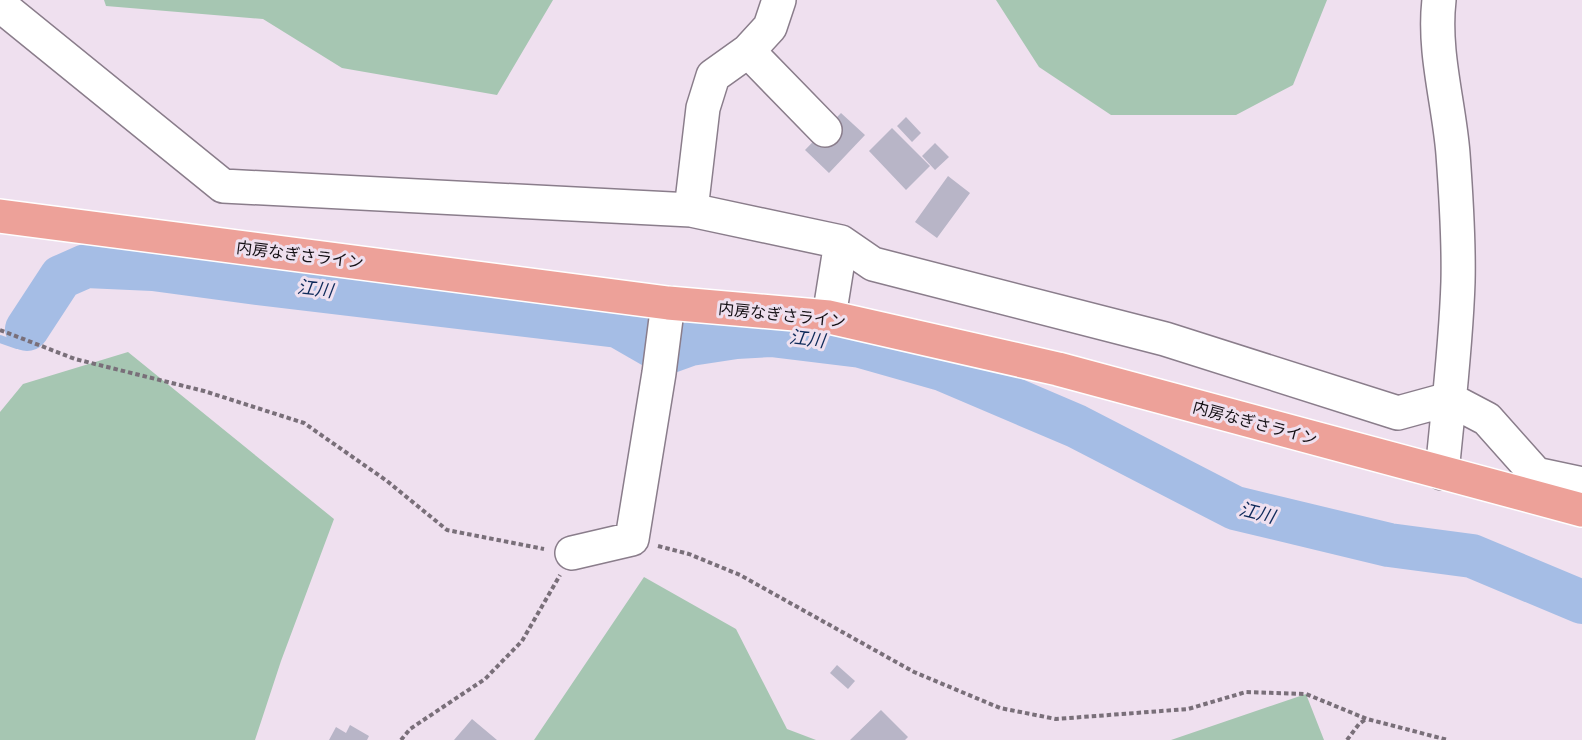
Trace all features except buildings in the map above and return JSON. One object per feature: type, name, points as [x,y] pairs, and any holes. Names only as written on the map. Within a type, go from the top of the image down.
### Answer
[{"type":"highway","name":"内房なぎさライン","points":[[0,216],[668,303],[828,317],[1058,369],[1582,510]]},
{"type":"street","points":[[691,210],[703,108],[713,76],[748,51],[770,27],[779,0]]},
{"type":"street","points":[[1439,0],[1437,14],[1442,86],[1453,152],[1458,280],[1454,353],[1442,473]]},
{"type":"street","points":[[0,5],[223,186],[691,210],[841,242],[873,264],[1165,339],[1398,413],[1449,399],[1487,419],[1536,474],[1582,484]]},
{"type":"street","points":[[748,51],[825,130]]},
{"type":"street","points":[[828,317],[841,242]]},
{"type":"street","points":[[572,554],[632,539],[668,303]]},
{"type":"path","points":[[0,330],[75,359],[204,391],[304,423],[387,481],[447,530],[572,554],[522,641],[485,679],[410,729],[401,740]]},
{"type":"path","points":[[632,539],[689,554],[740,575],[914,672],[1000,708],[1056,719],[1188,709],[1246,692],[1306,694],[1367,718],[1448,740]]},
{"type":"path","points":[[1347,740],[1359,724],[1367,718]]},
{"type":"green space","points":[[104,0],[553,0],[497,95],[342,68],[263,19],[106,6]]},
{"type":"green space","points":[[996,0],[1327,0],[1293,85],[1236,115],[1111,115],[1039,67]]},
{"type":"green space","points":[[128,352],[334,519],[281,661],[255,740],[0,740],[0,412],[23,384]]},
{"type":"green space","points":[[644,577],[736,629],[787,729],[816,740],[534,740]]},
{"type":"green space","points":[[1306,694],[1324,740],[1171,740]]},
{"type":"waterway","name":"江川","points":[[27,329],[61,277],[86,266],[153,269],[618,326],[665,353],[690,344],[736,337],[771,335],[861,346],[942,369],[1076,426],[1235,508],[1389,545],[1472,556],[1582,602]]},
{"type":"waterway","name":"江川","points":[[0,339],[17,345]]}]
